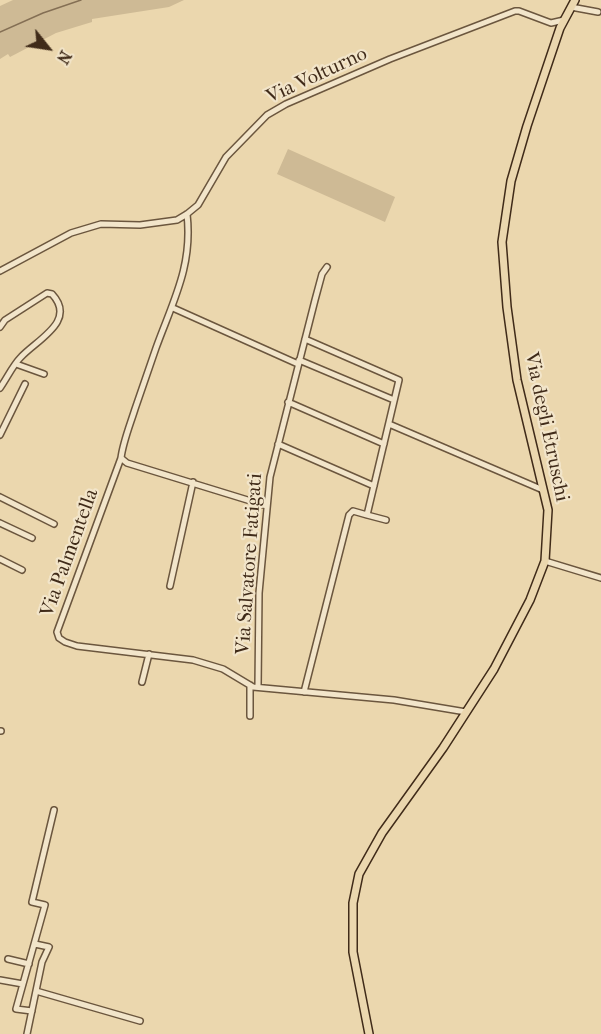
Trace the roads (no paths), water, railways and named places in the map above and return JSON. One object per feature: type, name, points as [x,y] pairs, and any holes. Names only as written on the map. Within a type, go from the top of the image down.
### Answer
[{"type":"main road","name":"Via degli Etruschi","points":[[369,1034],[353,952],[353,903],[355,887],[364,861],[466,712],[506,648],[540,577],[545,561],[548,510],[517,380],[507,308],[502,242],[512,181],[556,38],[557,24],[573,4]]},
{"type":"street","points":[[573,4],[598,12]]},
{"type":"street","name":"Via Volturno","points":[[187,214],[198,205],[226,157],[250,130],[267,115],[286,104],[390,59],[515,11],[557,24]]},
{"type":"street","points":[[0,271],[71,233],[101,224],[140,225],[177,220],[187,214]]},
{"type":"street","name":"Via Palmentella","points":[[187,214],[189,243],[173,308],[152,359],[121,458],[57,635],[61,641],[77,646],[210,664],[258,687],[394,700],[466,712]]},
{"type":"street","name":"Via Salvatore Fatigati","points":[[258,687],[259,593],[270,477],[321,279],[327,267]]},
{"type":"street","points":[[0,327],[5,320],[47,293],[52,294],[58,300],[60,307],[58,321],[20,358],[0,388]]},
{"type":"street","points":[[173,308],[394,400]]},
{"type":"street","points":[[305,339],[398,379],[367,515]]},
{"type":"street","points":[[16,364],[44,374]]},
{"type":"street","points":[[0,435],[24,384]]},
{"type":"street","points":[[288,402],[384,444]]},
{"type":"street","points":[[389,424],[543,490]]},
{"type":"street","points":[[278,444],[374,486]]},
{"type":"street","points":[[121,458],[127,463],[267,506]]},
{"type":"street","points":[[170,586],[193,482]]},
{"type":"street","points":[[0,497],[54,524]]},
{"type":"street","points":[[304,692],[348,514],[353,511],[386,520]]},
{"type":"street","points":[[0,523],[32,538]]},
{"type":"street","points":[[0,559],[22,570]]},
{"type":"street","points":[[545,561],[601,578]]},
{"type":"street","points":[[142,682],[149,654]]},
{"type":"street","points":[[250,685],[250,716]]},
{"type":"street","points":[[32,1011],[16,1009],[45,905],[32,902],[54,810]]},
{"type":"street","points":[[27,1034],[42,962],[49,947],[35,944]]},
{"type":"street","points":[[8,959],[29,964]]},
{"type":"street","points":[[0,980],[23,984]]},
{"type":"street","points":[[36,991],[140,1021]]},
{"type":"waterway","points":[[0,32],[43,13],[81,0]]}]
